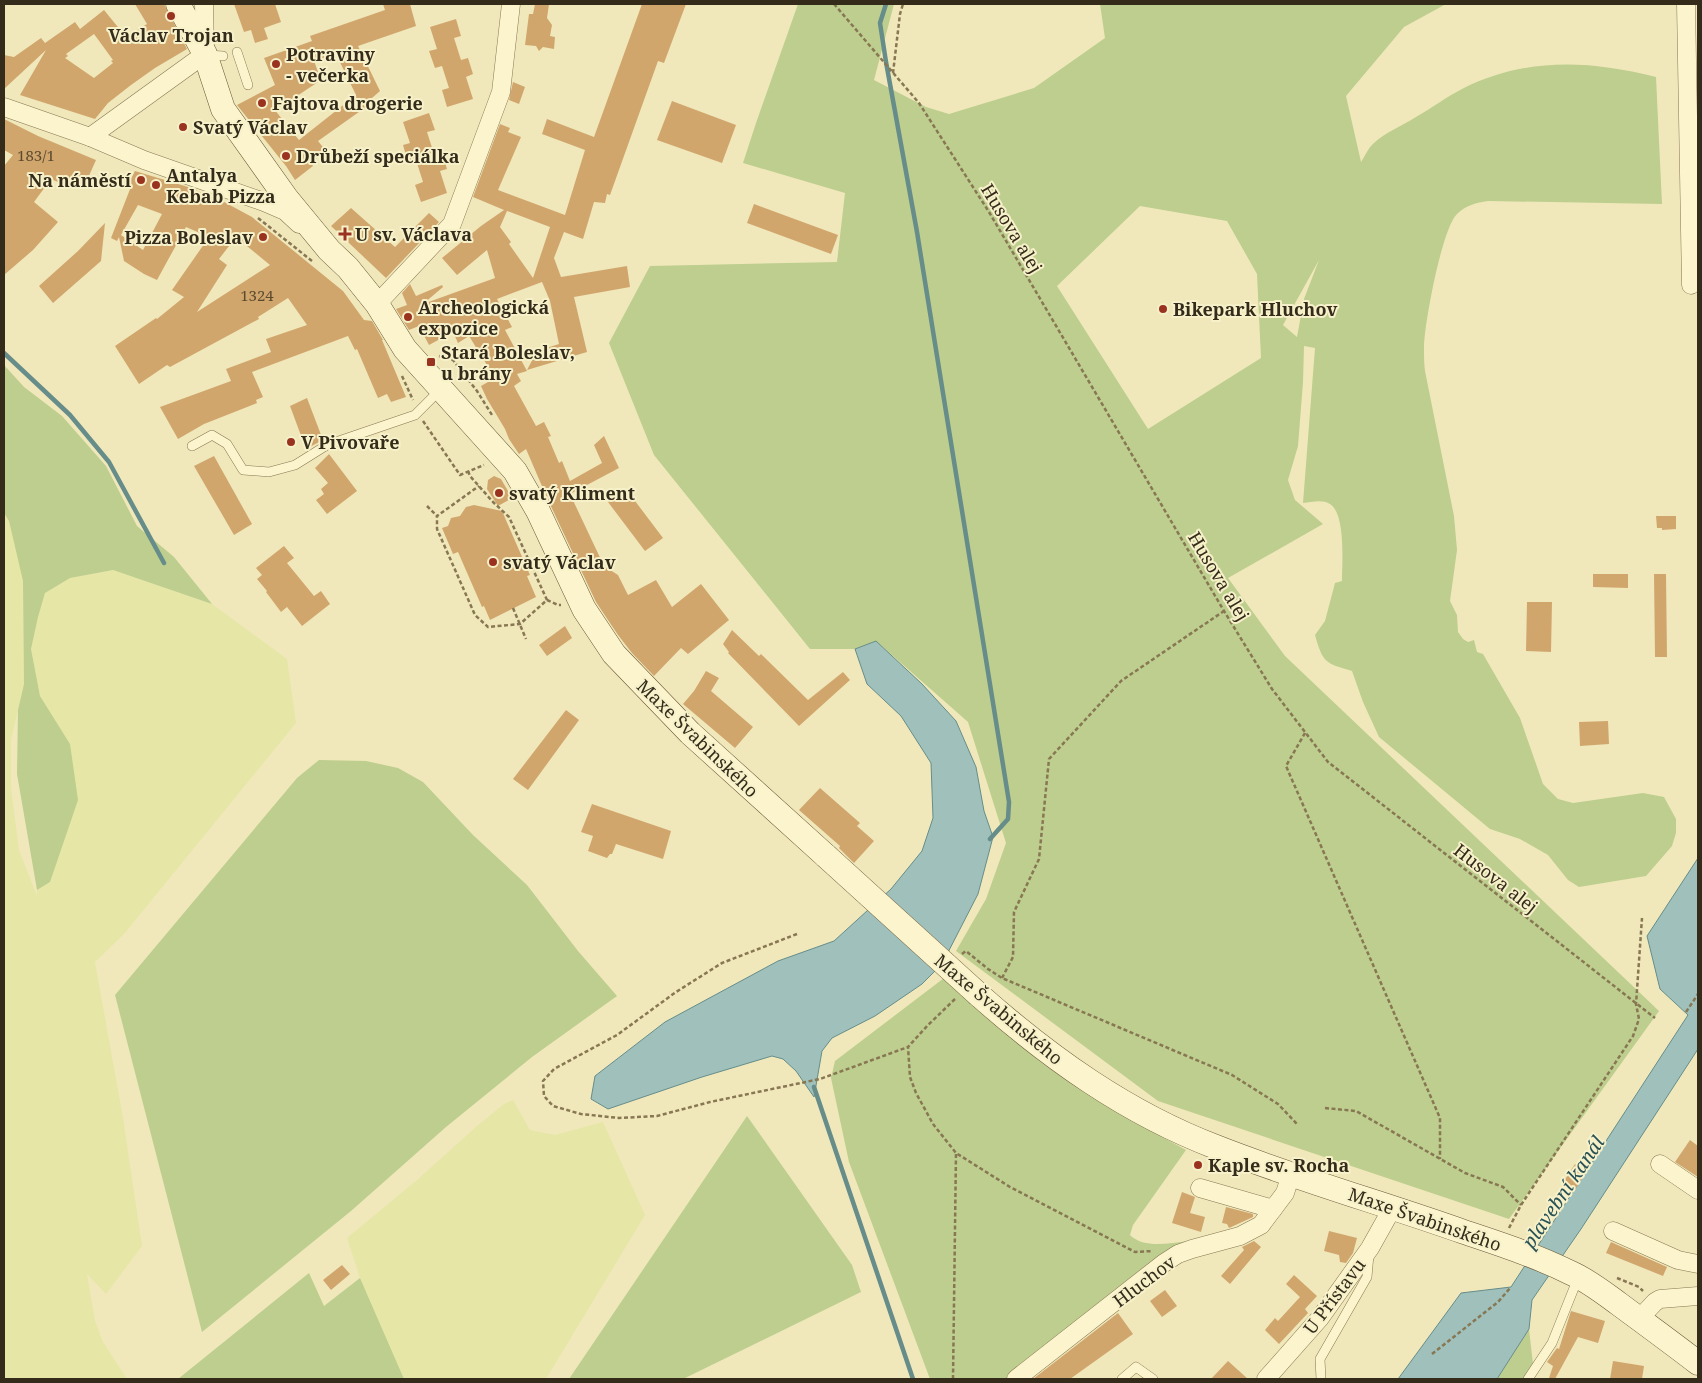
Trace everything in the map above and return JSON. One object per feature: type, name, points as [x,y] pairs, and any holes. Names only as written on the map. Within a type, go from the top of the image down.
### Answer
[{"type":"main road","points":[[178,4],[209,50],[223,109],[287,199],[321,256],[348,268],[377,304]]},
{"type":"main road","name":"Maxe Švabinského","points":[[377,304],[405,349],[515,471],[538,511],[584,609],[614,654],[690,732],[826,856],[970,995],[1060,1061],[1132,1107],[1214,1147],[1510,1248],[1576,1275],[1698,1363]]},
{"type":"street","points":[[90,137],[209,50],[204,4]]},
{"type":"street","points":[[377,304],[452,224],[501,92],[511,4]]},
{"type":"street","points":[[1686,4],[1691,285]]},
{"type":"street","points":[[4,106],[90,137],[144,160],[264,202],[285,212],[321,256]]},
{"type":"street","points":[[1660,1164],[1698,1190]]},
{"type":"street","name":"Hluchov","points":[[1016,1379],[1178,1254],[1240,1236],[1261,1226],[1285,1193],[1291,1174]]},
{"type":"street","points":[[1200,1188],[1273,1209]]},
{"type":"street","name":"U Přístavu","points":[[1266,1379],[1320,1318],[1370,1248],[1393,1207]]},
{"type":"street","points":[[1613,1230],[1678,1260],[1698,1264]]},
{"type":"street","points":[[1639,1319],[1660,1299],[1698,1296]]},
{"type":"lane","points":[[237,52],[248,85]]},
{"type":"lane","points":[[192,446],[212,435],[227,444],[243,470],[269,472],[294,465],[328,445],[415,415],[441,389]]},
{"type":"lane","points":[[1320,1379],[1320,1359],[1366,1277],[1370,1248]]},
{"type":"lane","points":[[1528,1379],[1552,1343],[1574,1288],[1576,1275]]},
{"type":"lane","points":[[1122,1379],[1136,1367],[1153,1379]]},
{"type":"path","name":"Husova alej","points":[[834,4],[919,104],[989,212],[1272,689],[1328,762],[1655,1018]]},
{"type":"path","points":[[893,73],[900,14],[903,4]]},
{"type":"path","points":[[257,217],[321,256]]},
{"type":"path","points":[[435,355],[453,360],[477,391],[496,422]]},
{"type":"path","points":[[400,372],[419,412],[460,475],[491,462]]},
{"type":"path","points":[[468,471],[470,476],[509,517],[547,600],[558,605],[564,605]]},
{"type":"path","points":[[437,516],[479,486]]},
{"type":"path","points":[[427,506],[437,516],[437,529],[475,615],[488,627],[520,624],[547,600]]},
{"type":"path","points":[[513,608],[526,639]]},
{"type":"path","points":[[1002,978],[1013,957],[1014,912],[1039,859],[1049,759],[1121,681],[1224,611]]},
{"type":"path","points":[[1306,732],[1286,766],[1440,1118],[1440,1159]]},
{"type":"path","points":[[1514,1219],[1521,1205],[1633,1036],[1639,1019],[1636,1004],[1642,918]]},
{"type":"path","points":[[798,934],[722,963],[676,992],[617,1035],[554,1069],[543,1081],[544,1096],[553,1106],[581,1114],[619,1118],[657,1116],[789,1084],[820,1079],[908,1047],[928,1024],[970,995]]},
{"type":"path","points":[[966,951],[988,970],[1002,978],[1232,1075],[1278,1104],[1297,1124]]},
{"type":"path","points":[[1686,1012],[1698,994]]},
{"type":"path","points":[[908,1047],[910,1077],[916,1093],[933,1124],[956,1153],[1025,1195],[1135,1252],[1154,1251]]},
{"type":"path","points":[[1326,1108],[1356,1111],[1466,1174],[1503,1187],[1521,1205]]},
{"type":"path","points":[[953,1379],[956,1153]]},
{"type":"path","points":[[1432,1354],[1498,1302],[1510,1287]]},
{"type":"green space","points":[[798,4],[894,4],[874,80],[926,107],[949,114],[1034,88],[1105,38],[1100,4],[1446,4],[1404,27],[1346,96],[1361,162],[1372,145],[1389,132],[1450,95],[1509,71],[1533,67],[1582,65],[1631,71],[1656,77],[1662,204],[1488,201],[1464,208],[1451,223],[1440,256],[1427,319],[1424,357],[1425,371],[1454,516],[1457,550],[1450,601],[1457,615],[1458,632],[1468,642],[1474,640],[1477,652],[1483,654],[1520,718],[1543,784],[1558,799],[1573,803],[1643,793],[1664,797],[1676,819],[1676,833],[1672,846],[1646,876],[1579,887],[1568,880],[1548,855],[1520,839],[1490,829],[1379,737],[1363,702],[1352,671],[1336,666],[1326,660],[1320,651],[1315,635],[1325,621],[1335,583],[1342,581],[1342,540],[1339,518],[1335,509],[1330,504],[1317,501],[1303,503],[1315,348],[1304,346],[1298,446],[1288,480],[1295,500],[1323,524],[1228,578],[1285,656],[1659,1011],[1509,1219],[1158,1101],[956,951],[986,899],[1006,843],[968,722],[876,641],[855,649],[810,649],[654,455],[609,343],[650,266],[837,262],[845,193],[743,163]],"holes":[[[1140,206],[1227,221],[1257,274],[1261,358],[1148,429],[1057,286]],[[1319,260],[1304,299],[1297,337],[1283,325]]]},
{"type":"green space","points":[[4,365],[24,387],[62,416],[106,466],[137,526],[174,557],[212,604],[113,570],[70,578],[45,593],[31,649],[40,696],[70,744],[78,800],[50,882],[37,890],[17,774],[18,710],[24,684],[23,581],[9,521],[4,513]]},
{"type":"green space","points":[[4,513],[9,521],[23,581],[24,684],[11,740],[11,788],[19,850],[37,896],[37,890],[50,882],[70,744],[40,696],[31,649],[45,593],[70,578],[113,570],[212,604],[287,659],[296,723],[124,934],[95,962],[123,1118],[142,1246],[106,1294],[87,1274],[95,1321],[103,1342],[127,1379],[4,1379]]},
{"type":"green space","points":[[319,760],[366,761],[398,768],[423,782],[473,835],[527,885],[578,951],[617,996],[532,1057],[446,1127],[351,1211],[202,1332],[115,995],[297,778]]},
{"type":"green space","points":[[948,975],[1035,1058],[1099,1101],[1186,1150],[1133,1225],[1130,1235],[1150,1244],[1188,1241],[1007,1379],[930,1379],[849,1162],[831,1078],[835,1061]]},
{"type":"green space","points":[[513,1100],[530,1130],[555,1135],[603,1122],[645,1215],[546,1379],[404,1379],[360,1278],[347,1238],[417,1180],[477,1126],[504,1104]]},
{"type":"green space","points":[[747,1116],[852,1265],[861,1292],[683,1379],[569,1379]]},
{"type":"green space","points":[[309,1273],[324,1306],[360,1278],[404,1379],[178,1379]]},
{"type":"green space","points":[[1529,1329],[1533,1364],[1531,1379],[1497,1379]]},
{"type":"water","points":[[876,641],[922,684],[956,721],[976,767],[984,811],[993,837],[978,894],[942,964],[922,984],[875,1016],[832,1038],[822,1051],[814,1097],[796,1071],[783,1059],[772,1056],[702,1077],[608,1109],[591,1099],[595,1076],[665,1022],[778,961],[834,941],[891,889],[922,851],[933,818],[931,763],[901,716],[867,684],[855,649]]},
{"type":"water","points":[[1698,858],[1698,1049],[1581,1229],[1532,1300],[1529,1329],[1497,1379],[1398,1379],[1461,1293],[1511,1287],[1688,1015],[1660,989],[1647,936]]},
{"type":"building","points":[[135,4],[164,4],[187,49],[131,85],[108,103],[95,119],[20,95],[46,50],[4,89],[4,55],[14,57],[41,38],[45,43],[75,22],[80,29],[104,10],[126,37],[147,24]],"holes":[[[94,34],[113,60],[111,61],[113,63],[94,78],[65,58],[68,56],[66,54]]]},
{"type":"building","points":[[234,4],[275,4],[281,22],[264,28],[268,39],[255,43],[251,30],[244,32]]},
{"type":"building","points":[[383,4],[410,4],[416,26],[358,46],[380,91],[364,105],[366,107],[318,141],[326,151],[311,163],[313,166],[295,180],[237,105],[275,85],[264,58],[312,41],[310,36],[385,10]],"holes":[[[336,54],[356,95],[299,140],[274,109],[321,80],[314,61]]]},
{"type":"building","points":[[535,4],[549,4],[547,18],[552,25],[550,36],[555,37],[554,49],[543,47],[539,51],[536,46],[525,45],[529,14],[533,14]]},
{"type":"building","points":[[642,4],[686,4],[664,63],[658,61],[610,195],[607,194],[605,203],[594,202],[583,239],[564,232],[554,258],[561,277],[627,266],[630,287],[574,297],[587,352],[527,370],[537,351],[559,344],[550,301],[542,282],[497,299],[512,327],[505,330],[527,371],[517,374],[521,381],[514,386],[536,426],[544,422],[551,436],[548,437],[559,463],[562,461],[570,481],[602,463],[594,445],[604,436],[619,468],[570,494],[604,566],[618,575],[628,595],[656,580],[672,607],[701,584],[729,620],[688,654],[681,648],[654,676],[632,653],[596,602],[526,449],[519,454],[487,399],[481,386],[495,378],[469,336],[458,343],[453,332],[429,345],[419,326],[409,330],[396,309],[407,305],[402,293],[410,284],[416,296],[442,285],[443,287],[423,304],[495,278],[487,250],[457,275],[442,258],[504,210],[473,197],[500,124],[510,128],[508,132],[521,137],[498,190],[565,215],[585,150],[542,134],[547,119],[594,137]],"holes":[[[507,211],[550,227],[533,278],[509,244],[511,242],[500,227]]]},
{"type":"building","points":[[456,19],[461,36],[454,38],[461,60],[468,58],[473,74],[466,77],[473,99],[447,107],[442,90],[449,88],[442,66],[435,68],[429,51],[437,49],[430,27]]},
{"type":"building","points":[[513,82],[525,87],[519,104],[509,100]]},
{"type":"building","points":[[672,101],[736,125],[722,163],[657,140]]},
{"type":"building","points":[[429,113],[435,130],[427,132],[434,154],[442,152],[447,169],[440,171],[447,193],[421,202],[415,185],[423,182],[416,160],[408,162],[403,145],[410,143],[403,122]]},
{"type":"building","points":[[4,119],[38,136],[96,160],[84,187],[76,184],[74,189],[51,179],[34,202],[58,222],[33,250],[4,275],[4,166],[13,155],[4,150]]},
{"type":"building","points":[[135,171],[188,187],[213,198],[213,196],[252,217],[343,291],[364,320],[372,321],[383,340],[406,397],[391,402],[387,394],[378,398],[357,349],[355,350],[348,336],[252,372],[263,397],[256,400],[257,403],[204,424],[178,439],[160,407],[231,381],[226,369],[271,352],[266,339],[307,325],[288,298],[258,317],[259,319],[170,367],[167,365],[139,384],[115,346],[157,319],[184,297],[172,290],[209,237],[186,227],[157,280],[124,261],[119,237],[117,241],[111,238],[132,184],[129,183]],"holes":[[[138,205],[162,214],[143,250],[121,235]],[[236,237],[270,265],[197,312],[227,265],[219,259]]]},
{"type":"building","points":[[754,204],[838,235],[831,254],[747,223]]},
{"type":"building","points":[[351,208],[395,247],[429,213],[439,222],[386,278],[331,226]]},
{"type":"building","points":[[105,223],[101,261],[53,303],[39,286],[78,251]]},
{"type":"building","points":[[307,398],[323,440],[306,449],[290,406]]},
{"type":"building","points":[[329,454],[357,491],[327,514],[316,500],[324,494],[321,489],[328,483],[315,468]]},
{"type":"building","points":[[214,456],[252,524],[234,535],[194,466]]},
{"type":"building","name":"svatý Kliment","points":[[494,476],[501,479],[512,498],[498,506],[487,489],[488,480]]},
{"type":"building","points":[[626,489],[663,538],[645,551],[608,502]]},
{"type":"building","name":"svatý Václav","points":[[474,505],[502,511],[530,575],[527,576],[536,597],[490,620],[484,606],[482,607],[458,552],[453,554],[442,528],[448,526],[451,518],[460,516],[466,507]]},
{"type":"building","points":[[1656,516],[1676,516],[1676,529],[1662,530],[1662,528],[1657,528]]},
{"type":"building","points":[[284,546],[294,558],[287,563],[314,596],[321,591],[330,604],[302,626],[287,607],[281,612],[257,579],[262,575],[256,568]]},
{"type":"building","points":[[1593,574],[1628,574],[1628,588],[1593,587]]},
{"type":"building","points":[[1654,574],[1666,574],[1667,657],[1655,657]]},
{"type":"building","points":[[1527,602],[1552,602],[1551,652],[1526,651]]},
{"type":"building","points":[[565,626],[572,638],[547,656],[539,645]]},
{"type":"building","points":[[732,630],[759,656],[761,654],[808,700],[843,672],[850,680],[799,726],[728,653],[723,644]]},
{"type":"building","points":[[706,671],[719,678],[711,691],[753,727],[735,748],[683,704],[694,691]]},
{"type":"building","points":[[566,710],[579,720],[528,790],[513,779]]},
{"type":"building","points":[[1608,721],[1609,744],[1580,746],[1579,722]]},
{"type":"building","points":[[820,788],[860,823],[857,826],[874,841],[854,863],[839,848],[840,846],[799,810]]},
{"type":"building","points":[[592,804],[671,831],[663,859],[616,844],[612,854],[607,858],[588,851],[593,836],[581,832]]},
{"type":"building","points":[[1690,1140],[1698,1146],[1698,1177],[1675,1162]]},
{"type":"building","points":[[1575,1164],[1586,1172],[1574,1191],[1562,1184]]},
{"type":"building","points":[[1182,1192],[1195,1197],[1190,1213],[1205,1217],[1201,1232],[1172,1223]]},
{"type":"building","points":[[1226,1207],[1253,1214],[1253,1217],[1229,1228],[1227,1224],[1222,1223]]},
{"type":"building","points":[[1329,1231],[1357,1238],[1353,1253],[1346,1263],[1340,1262],[1339,1255],[1324,1251]]},
{"type":"building","points":[[1254,1241],[1261,1247],[1230,1284],[1221,1276],[1244,1250],[1242,1247]]},
{"type":"building","points":[[1611,1242],[1667,1267],[1663,1276],[1606,1253]]},
{"type":"building","points":[[342,1265],[350,1274],[331,1290],[323,1280]]},
{"type":"building","points":[[1294,1275],[1317,1296],[1305,1309],[1308,1313],[1279,1344],[1265,1330],[1275,1318],[1278,1321],[1300,1297],[1286,1284]]},
{"type":"building","points":[[1165,1290],[1177,1306],[1162,1317],[1150,1301]]},
{"type":"building","points":[[1571,1311],[1605,1321],[1598,1343],[1578,1337],[1555,1379],[1552,1379],[1549,1378],[1553,1366],[1547,1362],[1557,1348],[1559,1349]]},
{"type":"building","points":[[1118,1313],[1133,1334],[1070,1379],[1033,1379]]},
{"type":"building","points":[[1228,1361],[1248,1379],[1211,1379]]},
{"type":"building","points":[[1613,1361],[1644,1366],[1642,1379],[1610,1379]]},
{"type":"waterway","points":[[886,4],[880,23],[886,62],[917,232],[1009,802],[1008,819],[990,839]]},
{"type":"waterway","points":[[4,353],[70,415],[109,462],[164,563]]},
{"type":"waterway","points":[[814,1087],[913,1379]]},
{"type":"place","name":"Václav Trojan","points":[[171,16]]},
{"type":"place","name":"Potraviny - večerka","points":[[276,64]]},
{"type":"place","name":"Fajtova drogerie","points":[[262,103]]},
{"type":"place","name":"Svatý Václav","points":[[183,127]]},
{"type":"place","name":"Drůbeží speciálka","points":[[286,156]]},
{"type":"place","name":"Na náměstí","points":[[141,180]]},
{"type":"place","name":"Antalya Kebab Pizza","points":[[156,185]]},
{"type":"place","name":"U sv. Václava","points":[[345,234]]},
{"type":"place","name":"Pizza Boleslav","points":[[263,237]]},
{"type":"place","name":"Bikepark Hluchov","points":[[1163,309]]},
{"type":"place","name":"Archeologická expozice","points":[[408,317]]},
{"type":"place","name":"Stará Boleslav, u brány","points":[[431,362]]},
{"type":"place","name":"V Pivovaře","points":[[291,442]]},
{"type":"place","name":"svatý Kliment","points":[[499,493]]},
{"type":"place","name":"svatý Václav","points":[[493,562]]},
{"type":"place","name":"Kaple sv. Rocha","points":[[1198,1165]]},
{"type":"water label","name":"plavební kanál","points":[[1563,1192]]}]
